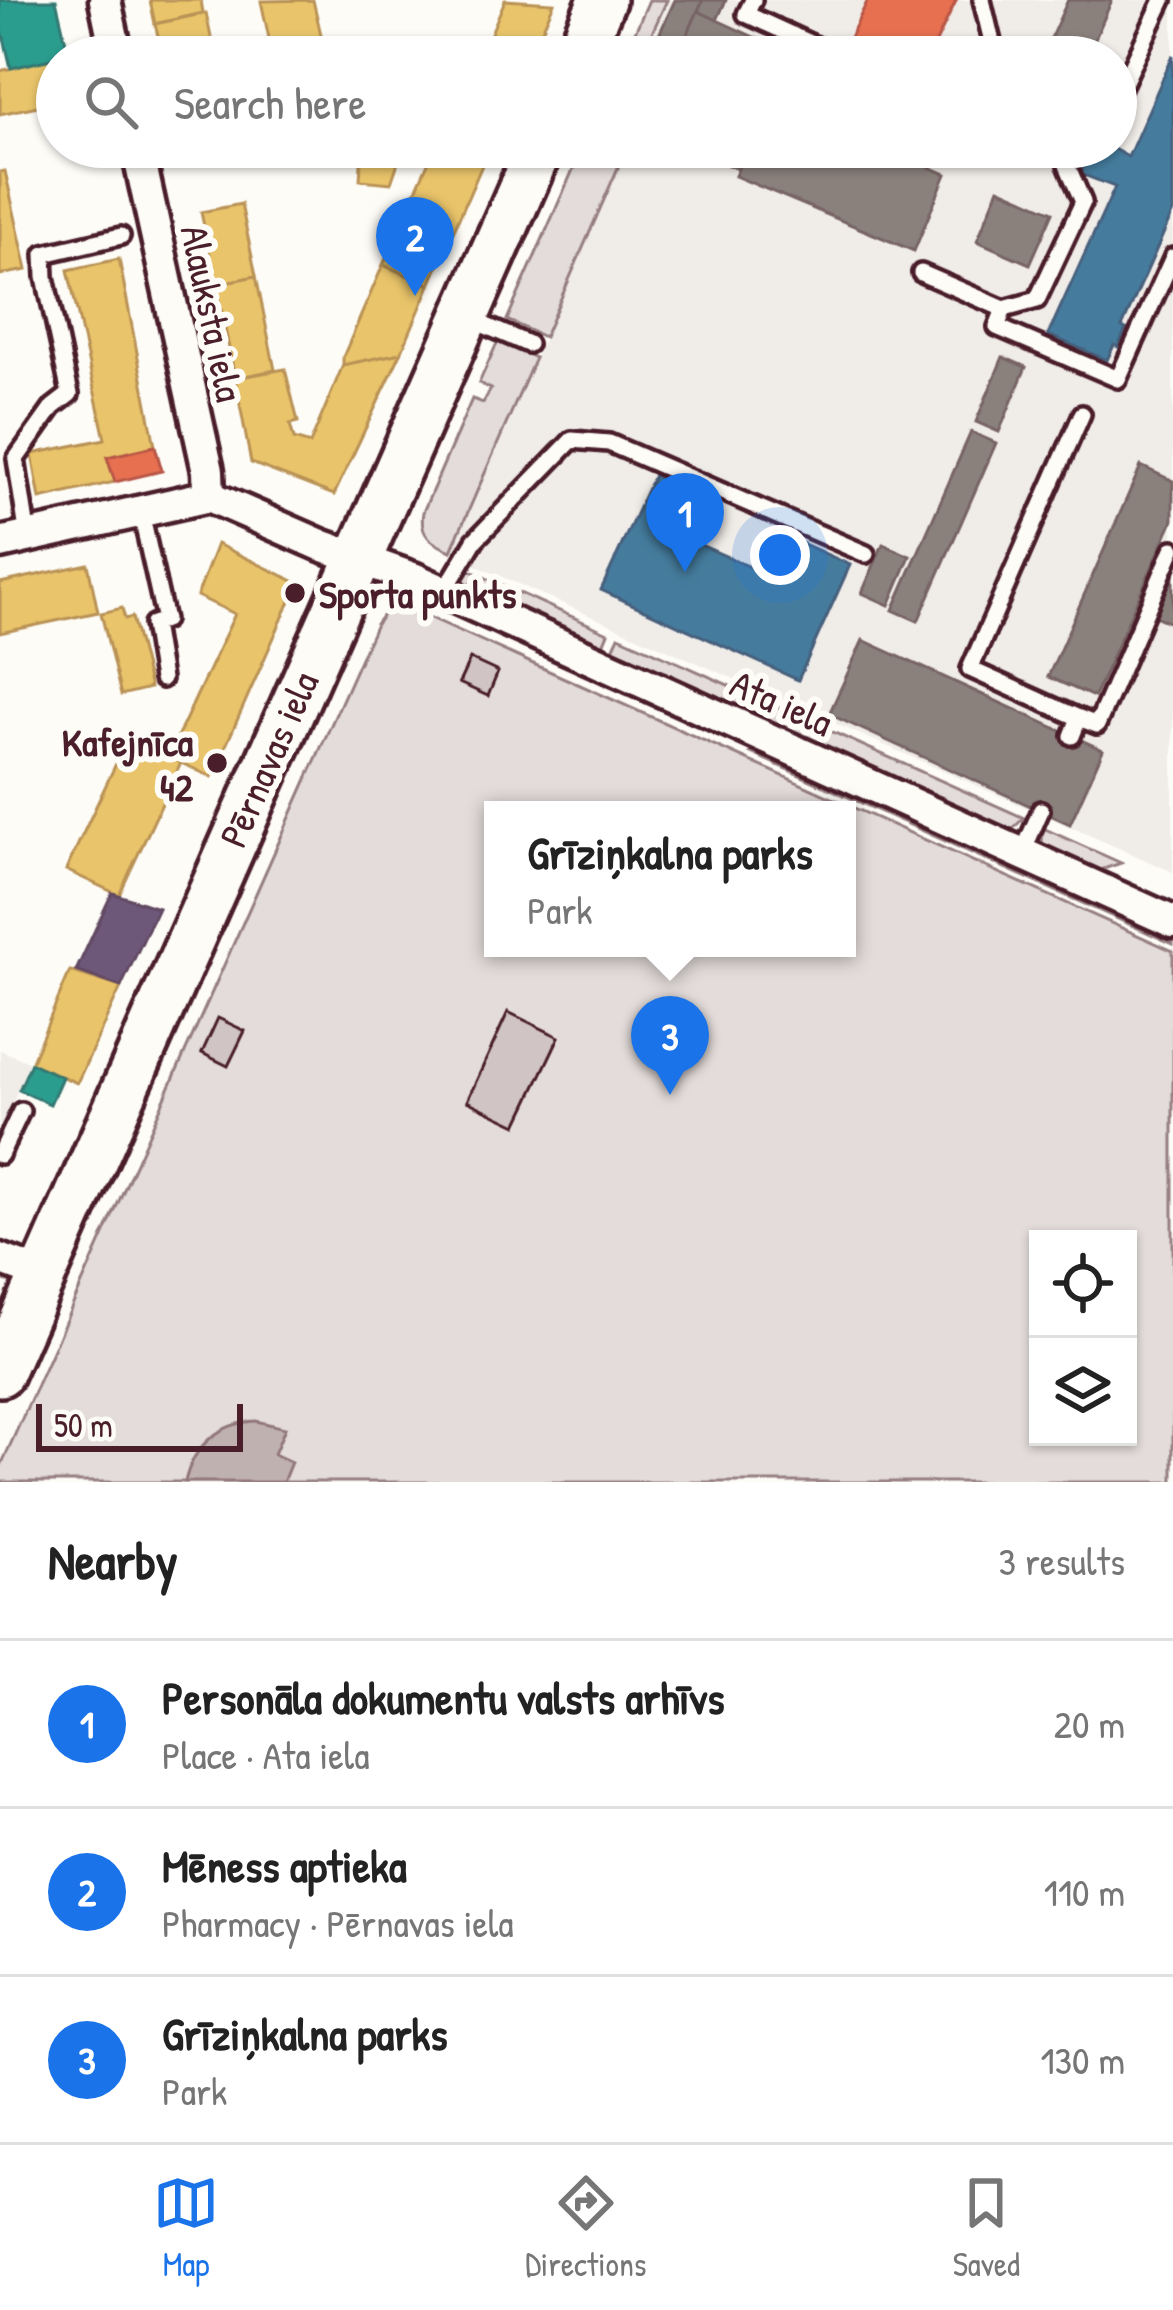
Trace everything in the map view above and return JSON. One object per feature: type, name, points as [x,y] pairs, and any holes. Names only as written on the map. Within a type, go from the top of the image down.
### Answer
[{"type":"main road","points":[[587,36],[602,0]]},
{"type":"main road","name":"Pērnavas iela","points":[[0,1373],[531,168]]},
{"type":"street","points":[[105,0],[113,36]]},
{"type":"street","name":"Alauksta iela","points":[[142,168],[208,471],[209,496]]},
{"type":"street","points":[[14,540],[209,496]]},
{"type":"street","name":"Ata iela","points":[[209,496],[444,592],[1173,922]]},
{"type":"street","points":[[0,1259],[43,1276]]},
{"type":"lane","points":[[752,0],[746,14],[794,36]]},
{"type":"lane","points":[[982,0],[990,36]]},
{"type":"lane","points":[[1137,54],[1162,0]]},
{"type":"lane","points":[[921,273],[1004,309],[1037,300],[1083,202],[1068,168]]},
{"type":"lane","points":[[14,540],[16,459],[53,407],[70,394],[44,254],[121,236]]},
{"type":"lane","points":[[1004,309],[998,327],[1118,379],[1173,257]]},
{"type":"lane","points":[[466,316],[528,344]]},
{"type":"lane","points":[[1082,414],[970,669],[1097,725],[1173,549]]},
{"type":"lane","points":[[444,592],[475,540],[572,440],[609,443],[866,554]]},
{"type":"lane","points":[[141,513],[165,620],[153,624],[162,679]]},
{"type":"lane","points":[[1072,736],[1079,718]]},
{"type":"lane","points":[[1022,854],[1041,810]]},
{"type":"lane","points":[[0,1155],[21,1111]]},
{"type":"shaded area","points":[[649,0],[667,0],[653,36],[633,36]]},
{"type":"shaded area","points":[[667,0],[1173,0],[1173,872],[450,554],[618,168],[1137,168],[1137,36],[652,33]]},
{"type":"shaded area","points":[[574,168],[618,168],[544,337],[507,320]]},
{"type":"shaded area","points":[[498,341],[535,358],[451,551],[428,537],[423,512],[472,399],[483,403],[491,389],[479,383]]},
{"type":"shaded area","points":[[462,567],[608,633],[603,645],[454,580]]},
{"type":"shaded area","points":[[402,605],[839,801],[484,801],[484,957],[856,957],[856,809],[1173,951],[1173,1482],[0,1482],[0,1468],[376,624],[386,611]]},
{"type":"shaded area","points":[[619,636],[1024,818],[1011,830],[612,651]]},
{"type":"shaded area","points":[[757,749],[1173,937],[1173,944],[751,753]]},
{"type":"shaded area","points":[[1043,828],[1121,863],[1098,871],[1042,843]]},
{"type":"shaded area","points":[[0,1050],[31,1063],[0,1127]]},
{"type":"shaded area","points":[[256,1421],[285,1428],[274,1454],[291,1462],[283,1482],[185,1482],[194,1458],[210,1439],[230,1426]]},
{"type":"building: Homes","points":[[150,0],[201,0],[203,13],[155,24]]},
{"type":"building: Homes","points":[[313,0],[321,36],[268,36],[261,1]]},
{"type":"building: Homes","points":[[505,0],[554,3],[539,36],[490,36]]},
{"type":"building: Homes","points":[[206,13],[211,36],[158,36],[155,24]]},
{"type":"building: Homes","points":[[36,62],[36,106],[0,114],[0,71]]},
{"type":"building: Homes","points":[[361,168],[396,168],[391,183],[360,180]]},
{"type":"building: Homes","points":[[426,168],[481,168],[430,285],[383,265]]},
{"type":"building: Homes","points":[[5,171],[27,270],[0,275],[0,172]]},
{"type":"building: Homes","points":[[241,204],[256,276],[216,284],[201,212]]},
{"type":"building: Homes","points":[[119,259],[155,446],[107,457],[115,482],[40,499],[32,454],[105,439],[68,270]]},
{"type":"building: Homes","points":[[383,265],[430,285],[401,353],[343,365],[343,357]]},
{"type":"building: Homes","points":[[256,276],[275,370],[235,378],[216,284]]},
{"type":"building: Homes","points":[[401,353],[334,495],[251,463],[235,378],[285,369],[298,422],[290,424],[294,439],[310,444],[343,365]]},
{"type":"building: Homes","points":[[217,544],[298,583],[212,777],[168,757],[235,614],[197,596]]},
{"type":"building: Homes","points":[[88,564],[98,612],[0,633],[0,583]]},
{"type":"building: Homes","points":[[122,608],[125,619],[132,617],[150,688],[121,695],[101,613]]},
{"type":"building: Homes","points":[[128,738],[181,763],[119,895],[66,870]]},
{"type":"building: Homes","points":[[70,971],[121,987],[77,1083],[31,1063]]},
{"type":"building: Shops","points":[[868,0],[956,1],[939,36],[851,36]]},
{"type":"building: Shops","points":[[155,446],[162,471],[115,482],[107,457]]},
{"type":"building: Offices","points":[[112,893],[158,908],[121,987],[76,971]]},
{"type":"building: Schools","points":[[0,0],[56,0],[65,36],[36,36],[36,62],[11,68]]},
{"type":"building: Schools","points":[[31,1063],[62,1077],[50,1104],[19,1090]]},
{"type":"building: Public","points":[[1173,55],[1173,212],[1122,327],[1126,329],[1118,347],[1114,345],[1107,360],[1048,335],[1115,187],[1081,174],[1084,168],[1137,168],[1137,137]]},
{"type":"building: Public","points":[[654,475],[711,501],[692,541],[775,578],[793,539],[850,565],[798,680],[601,590]]},
{"type":"building: Industry","points":[[675,0],[703,0],[687,36],[658,36]]},
{"type":"building: Industry","points":[[703,0],[726,0],[717,20],[698,11]]},
{"type":"building: Industry","points":[[1068,0],[1112,0],[1096,36],[1052,36]]},
{"type":"building: Industry","points":[[698,11],[752,36],[687,36]]},
{"type":"building: Industry","points":[[738,168],[932,168],[946,174],[914,251],[735,176]]},
{"type":"building: Industry","points":[[999,188],[1053,212],[1030,264],[977,241]]},
{"type":"building: Industry","points":[[1003,357],[1026,367],[999,432],[976,422]]},
{"type":"building: Industry","points":[[971,432],[996,443],[918,621],[893,610]]},
{"type":"building: Industry","points":[[1141,466],[1173,481],[1173,520],[1094,697],[1048,677]]},
{"type":"building: Industry","points":[[883,544],[910,556],[889,605],[862,593]]},
{"type":"building: Industry","points":[[1173,574],[1173,624],[1155,616]]},
{"type":"building: Industry","points":[[863,640],[1103,750],[1070,824],[829,714]]},
{"type":"building: Other","points":[[470,659],[498,672],[488,696],[459,683]]},
{"type":"building: Other","points":[[508,1012],[559,1037],[517,1125],[467,1101]]},
{"type":"building: Other","points":[[218,1018],[245,1031],[228,1066],[202,1053]]},
{"type":"place","name":"Mēness aptieka","points":[[415,296]]},
{"type":"place","name":"Personāla dokumentu valsts arhīvs","points":[[685,572]]},
{"type":"place","name":"Sporta punkts","points":[[295,593]]},
{"type":"place","name":"Kafejnīca 42","points":[[217,763]]},
{"type":"place","name":"Grīziņkalna parks","points":[[670,1095]]}]
